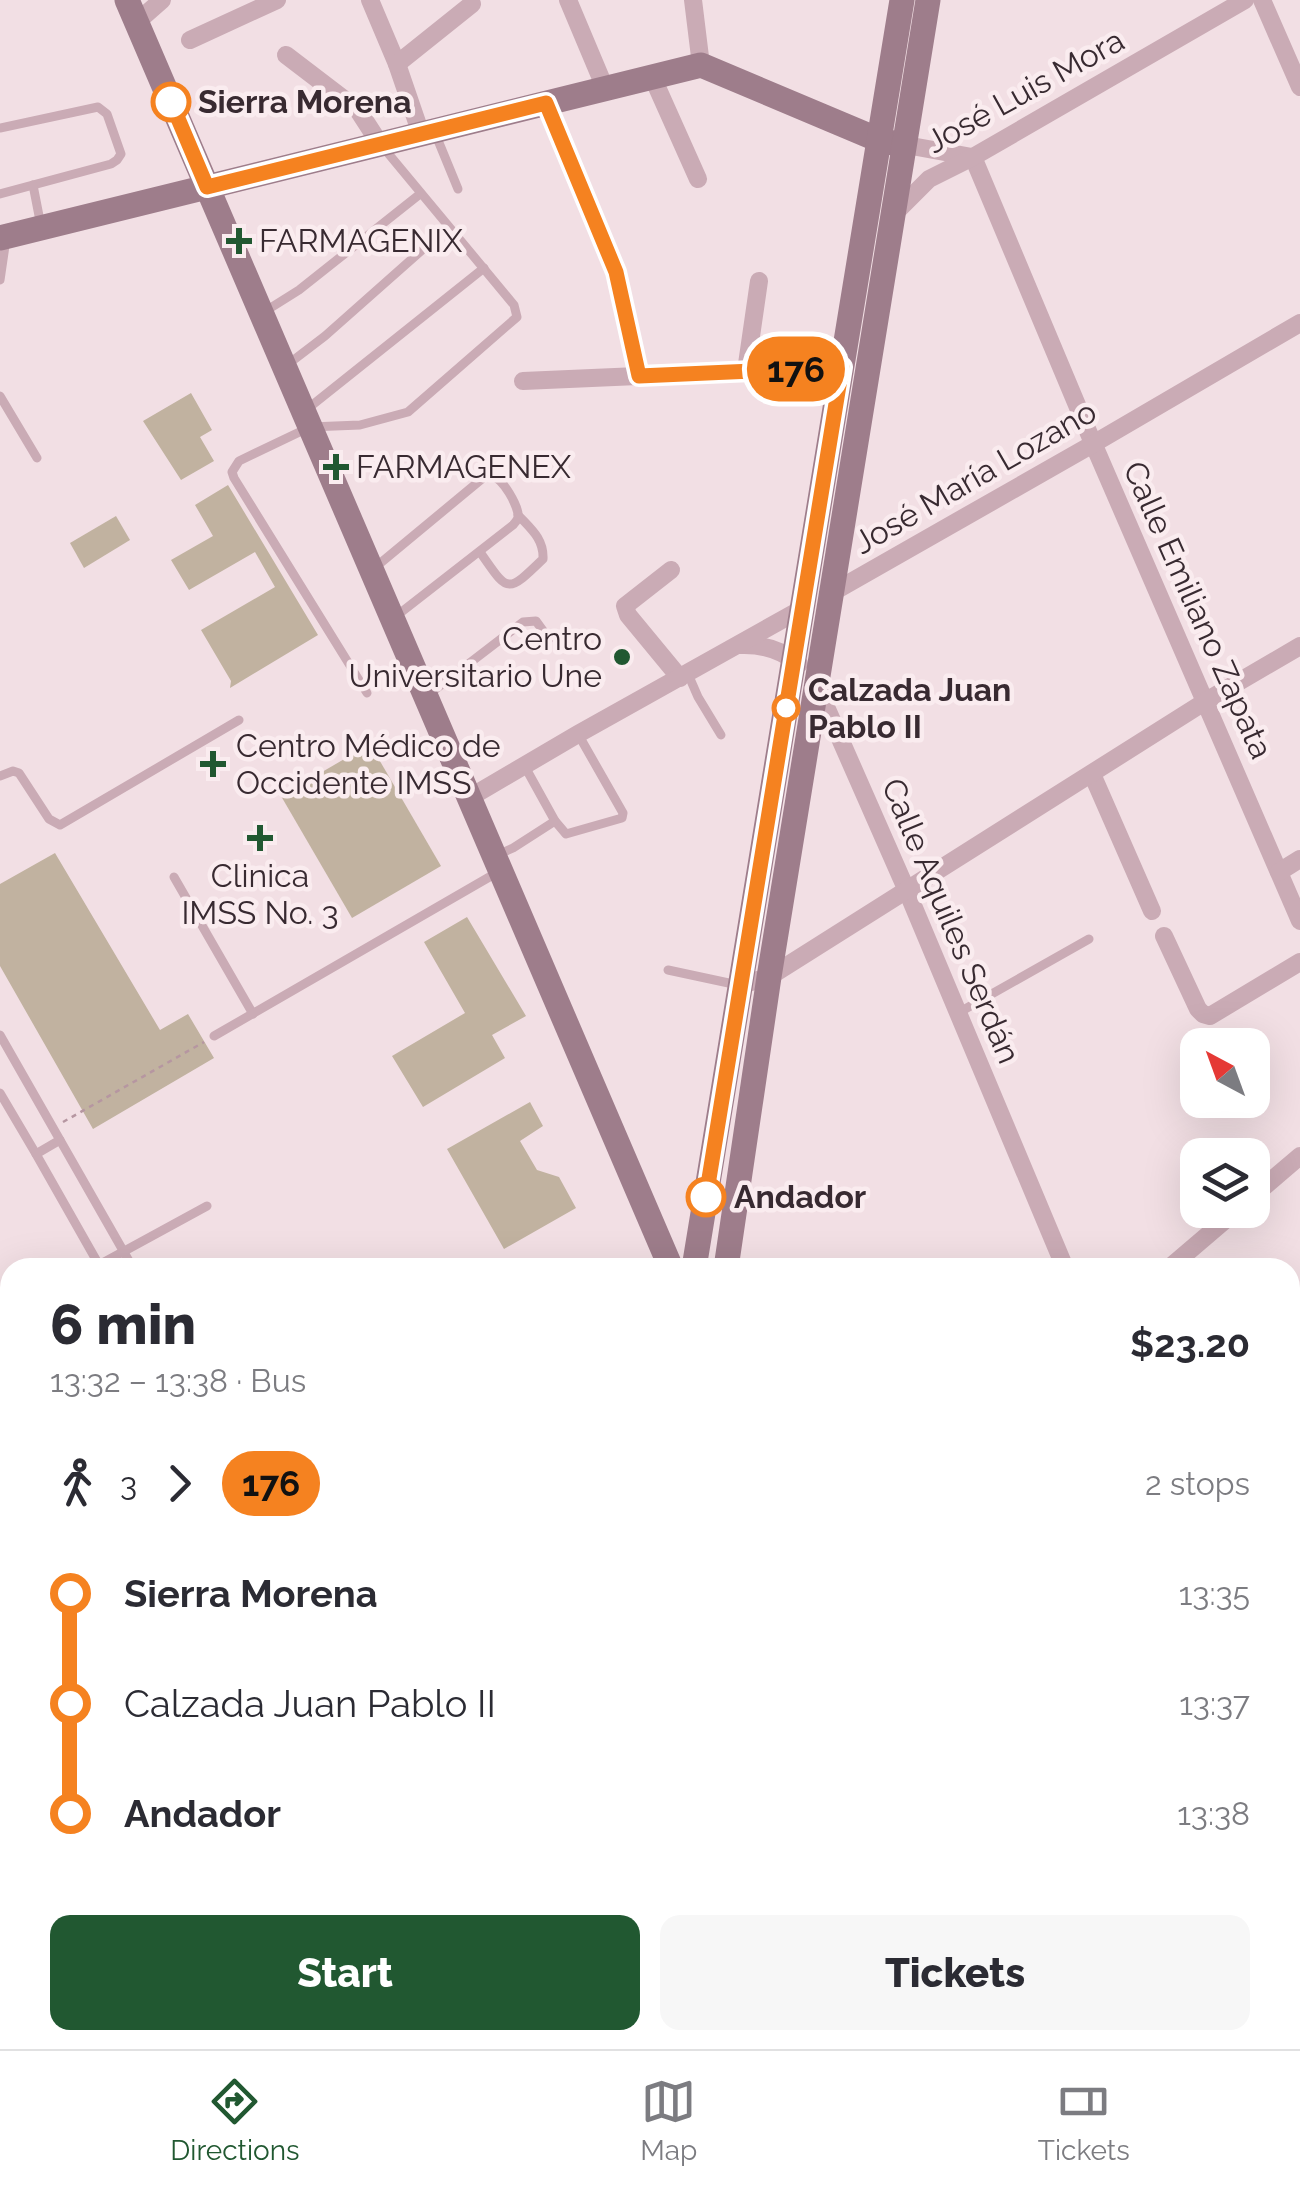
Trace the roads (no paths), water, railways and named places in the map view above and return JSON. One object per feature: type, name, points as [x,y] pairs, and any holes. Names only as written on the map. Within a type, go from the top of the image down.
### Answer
[{"type":"main road","points":[[696,1258],[902,0]]},
{"type":"main road","points":[[727,1258],[768,976],[928,0]]},
{"type":"main road","points":[[132,11],[667,1258]]},
{"type":"main road","points":[[3,238],[701,65],[879,140],[906,145]]},
{"type":"street","points":[[132,11],[162,0]]},
{"type":"street","points":[[190,40],[277,0]]},
{"type":"street","points":[[370,0],[427,132]]},
{"type":"street","points":[[568,0],[604,88]]},
{"type":"street","points":[[693,0],[701,65]]},
{"type":"street","name":"José Luis Mora","points":[[895,214],[929,179],[1245,0]]},
{"type":"street","points":[[1262,0],[1300,87]]},
{"type":"street","points":[[397,64],[472,4]]},
{"type":"street","points":[[286,55],[358,110],[380,144]]},
{"type":"street","points":[[652,76],[698,179]]},
{"type":"street","points":[[546,103],[616,272],[639,376]]},
{"type":"street","points":[[906,145],[973,157]]},
{"type":"street","name":"Calle Emiliano Zapata","points":[[973,157],[1300,920]]},
{"type":"street","points":[[746,372],[759,281]]},
{"type":"street","name":"José María Lozano","points":[[469,798],[1300,323]]},
{"type":"street","points":[[524,380],[842,367]]},
{"type":"street","points":[[671,570],[625,606],[628,615],[684,676]]},
{"type":"street","points":[[738,645],[768,647],[794,660]]},
{"type":"street","points":[[740,985],[768,976],[1300,646]]},
{"type":"street","name":"Calle Aquiles Serdán","points":[[794,660],[816,684],[1062,1258]]},
{"type":"street","points":[[1092,774],[1152,911]]},
{"type":"street","points":[[1279,872],[1300,859]]},
{"type":"street","points":[[1164,936],[1198,1009],[1210,1016],[1300,962]]},
{"type":"street","points":[[1270,1181],[1300,1156]]},
{"type":"street","points":[[1181,1258],[1216,1228]]},
{"type":"lane","points":[[0,128],[98,107],[107,114],[120,147],[118,160],[0,194]]},
{"type":"lane","points":[[427,132],[458,189]]},
{"type":"lane","points":[[307,419],[360,426],[408,412],[516,317],[514,305],[380,144]]},
{"type":"lane","points":[[33,185],[41,228]]},
{"type":"lane","points":[[262,314],[299,290],[420,194]]},
{"type":"lane","points":[[284,367],[326,336],[448,227]]},
{"type":"lane","points":[[0,280],[3,238]]},
{"type":"lane","points":[[367,693],[232,472],[239,461],[307,419],[484,268]]},
{"type":"lane","points":[[0,396],[37,458]]},
{"type":"lane","points":[[372,570],[483,478],[498,477],[518,515],[539,538],[543,559],[512,586],[506,585],[480,552]]},
{"type":"lane","points":[[392,619],[514,525],[518,515]]},
{"type":"lane","points":[[426,697],[523,622],[536,621],[549,639]]},
{"type":"lane","points":[[684,676],[721,735]]},
{"type":"lane","points":[[0,776],[19,773],[49,819],[60,825],[240,720]]},
{"type":"lane","points":[[524,766],[566,834],[622,818],[623,813],[578,734]]},
{"type":"lane","points":[[214,1036],[497,864],[513,848],[555,821]]},
{"type":"lane","points":[[174,877],[253,1014]]},
{"type":"lane","points":[[958,1013],[1089,939]]},
{"type":"lane","points":[[668,970],[740,985]]},
{"type":"lane","points":[[0,1036],[3,1048],[128,1258]]},
{"type":"lane","points":[[0,1093],[93,1258]]},
{"type":"lane","points":[[36,1154],[60,1140]]},
{"type":"lane","points":[[113,1258],[207,1206]]},
{"type":"place","name":"Sierra Morena","points":[[171,102]]},
{"type":"place","name":"FARMAGENIX","points":[[239,241]]},
{"type":"place","name":"FARMAGENEX","points":[[336,467]]},
{"type":"place","name":"Centro Universitario Une","points":[[622,657]]},
{"type":"place","name":"Calzada Juan Pablo II","points":[[786,708]]},
{"type":"place","name":"Centro Médico de Occidente IMSS","points":[[213,764]]},
{"type":"place","name":"Clinica IMSS No. 3","points":[[260,838]]},
{"type":"place","name":"Andador","points":[[706,1197]]}]
